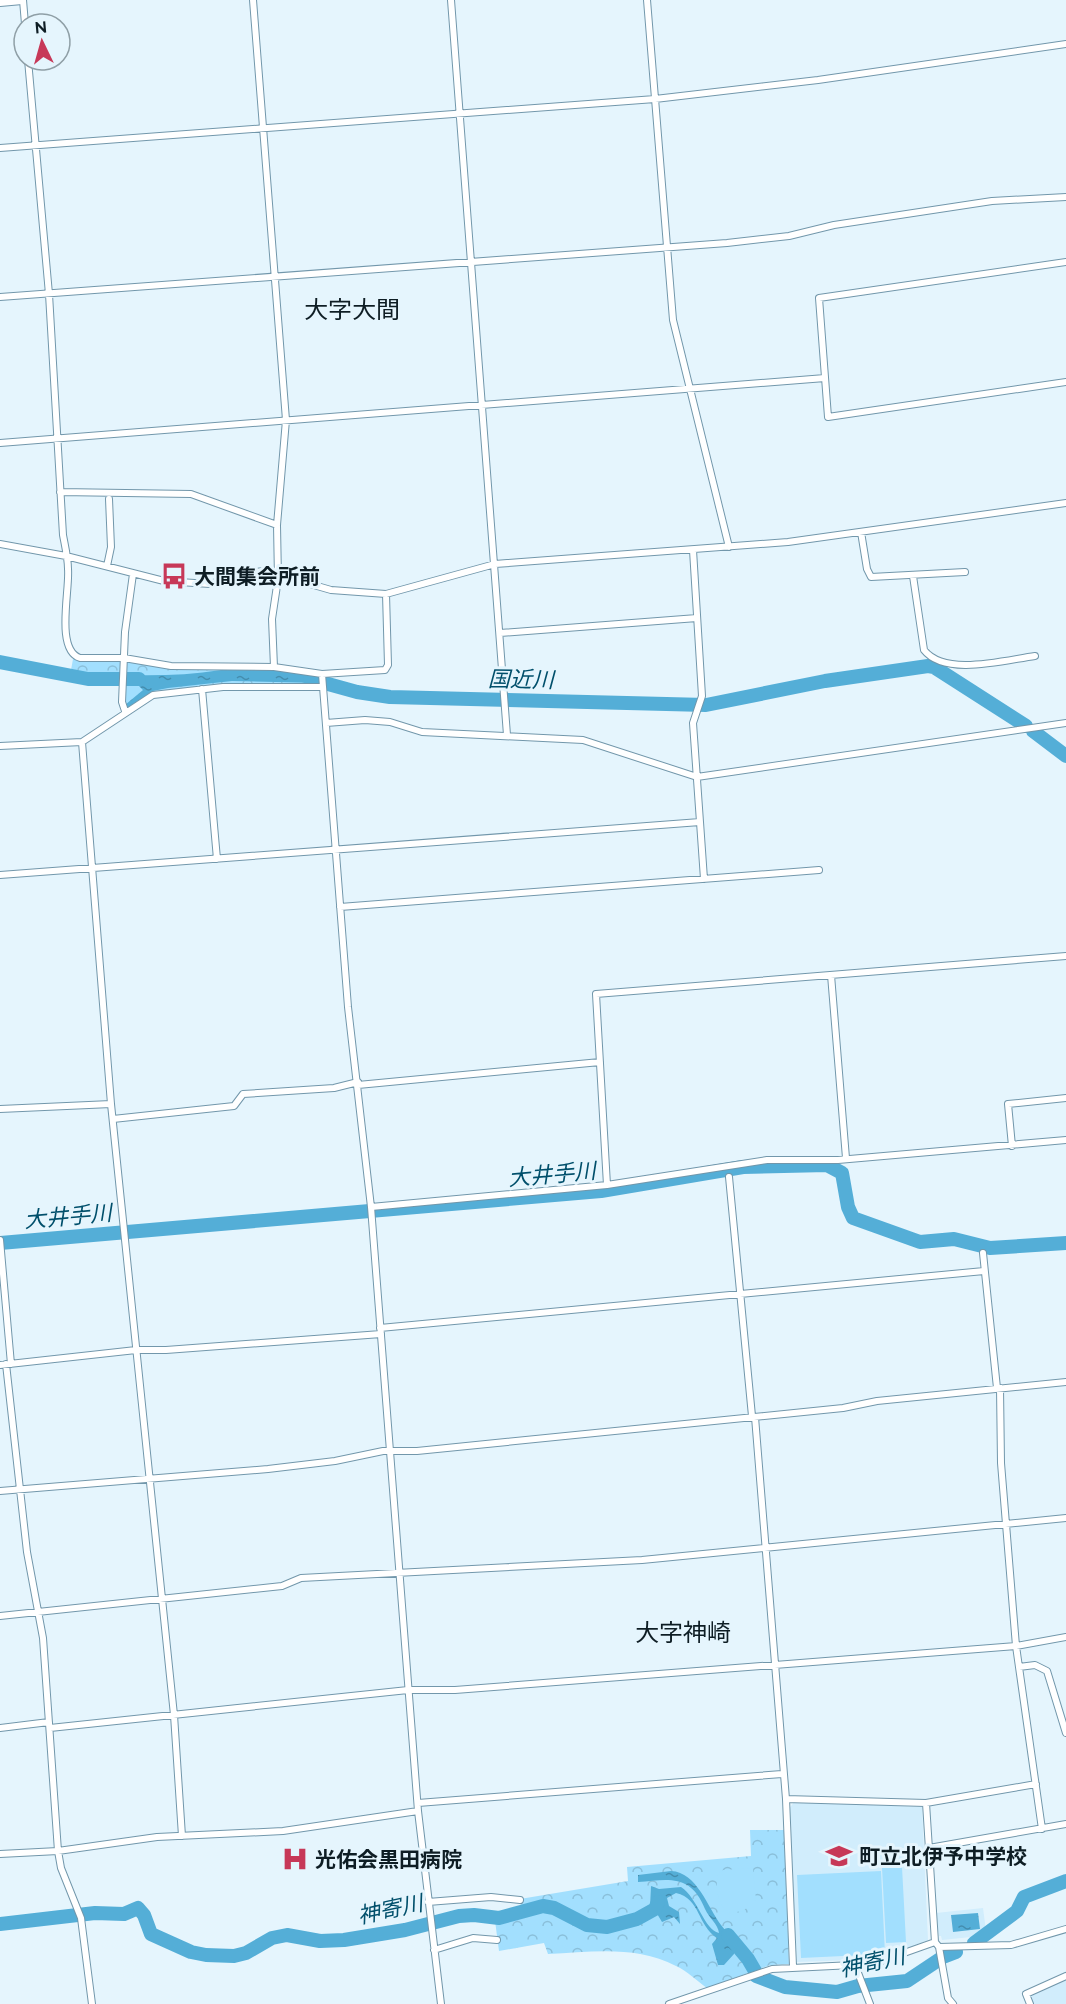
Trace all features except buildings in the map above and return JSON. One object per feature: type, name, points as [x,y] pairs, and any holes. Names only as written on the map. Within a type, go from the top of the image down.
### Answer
[{"type":"street","points":[[0,2],[22,0]]},
{"type":"street","points":[[253,0],[261,128],[286,420],[277,525],[276,601],[272,619],[274,667]]},
{"type":"street","points":[[452,0],[507,735]]},
{"type":"street","points":[[647,0],[674,320],[729,548]]},
{"type":"street","points":[[0,148],[655,99],[818,80],[1066,44]]},
{"type":"street","points":[[29,72],[49,294],[60,492],[68,569],[66,633],[70,650],[74,656],[124,658],[171,666],[274,667],[322,676],[386,670],[386,594]]},
{"type":"street","points":[[0,297],[789,236],[834,225],[992,201],[1066,197]]},
{"type":"street","points":[[1066,262],[819,298],[828,417],[1066,382]]},
{"type":"street","points":[[0,443],[825,378]]},
{"type":"street","points":[[60,492],[190,494],[277,525]]},
{"type":"street","points":[[107,566],[111,547],[109,498]]},
{"type":"street","points":[[0,544],[66,556],[164,581],[203,584],[221,582],[249,571],[277,573],[331,590],[386,594],[495,564],[729,548],[1066,503]]},
{"type":"street","points":[[861,532],[867,569],[871,577],[965,572]]},
{"type":"street","points":[[693,550],[699,705],[693,723],[704,879]]},
{"type":"street","points":[[125,711],[125,633],[133,574]]},
{"type":"street","points":[[913,576],[924,650],[929,656],[953,666],[1035,656]]},
{"type":"street","points":[[500,633],[697,618]]},
{"type":"street","points":[[322,676],[348,1007],[371,1207],[418,1811],[441,2004]]},
{"type":"street","points":[[0,746],[82,742],[125,711],[153,695],[202,689],[283,685],[323,686]]},
{"type":"street","points":[[202,689],[217,859]]},
{"type":"street","points":[[326,723],[365,720],[390,722],[422,732],[583,740],[697,777],[1066,723]]},
{"type":"street","points":[[82,742],[111,1104],[174,1715],[182,1836]]},
{"type":"street","points":[[0,875],[700,822]]},
{"type":"street","points":[[340,907],[819,870]]},
{"type":"street","points":[[607,1185],[596,994],[1066,956]]},
{"type":"street","points":[[831,975],[846,1158]]},
{"type":"street","points":[[113,1119],[234,1106],[243,1094],[334,1088],[358,1083],[600,1062]]},
{"type":"street","points":[[1012,1146],[1008,1104],[1066,1098]]},
{"type":"street","points":[[0,1109],[111,1104]]},
{"type":"street","points":[[371,1207],[607,1185],[767,1160],[846,1158],[1066,1140]]},
{"type":"street","points":[[729,1177],[767,1546],[782,1774],[786,1799],[793,1966]]},
{"type":"street","points":[[0,1240],[6,1365],[27,1552],[39,1612],[50,1725],[58,1851],[61,1868],[81,1918],[92,2004]]},
{"type":"street","points":[[983,1253],[999,1388],[1001,1463],[1016,1646],[1042,1829]]},
{"type":"street","points":[[6,1365],[136,1350],[166,1350],[380,1331],[984,1271]]},
{"type":"street","points":[[0,1491],[268,1469],[389,1451],[417,1451],[754,1417],[1066,1382]]},
{"type":"street","points":[[0,1617],[282,1586],[301,1578],[642,1560],[1007,1522],[1066,1518]]},
{"type":"street","points":[[0,1728],[174,1715],[408,1690],[455,1690],[1016,1646],[1066,1637]]},
{"type":"street","points":[[1019,1667],[1035,1665],[1047,1671],[1066,1733]]},
{"type":"street","points":[[418,1803],[782,1774]]},
{"type":"street","points":[[786,1799],[926,1803],[1036,1784]]},
{"type":"street","points":[[926,1803],[937,1945],[948,1998],[953,2004]]},
{"type":"street","points":[[0,1854],[58,1851],[125,1840],[283,1831],[418,1811]]},
{"type":"street","points":[[929,1848],[1066,1824]]},
{"type":"street","points":[[428,1902],[491,1897],[520,1900]]},
{"type":"street","points":[[669,2004],[761,1971],[793,1966],[855,1965],[884,1961],[937,1945],[1011,1945],[1066,1929]]},
{"type":"street","points":[[434,1950],[473,1938],[497,1940]]},
{"type":"street","points":[[855,1965],[870,2004]]},
{"type":"street","points":[[1030,2004],[1026,1994],[1066,1976]]},
{"type":"shaded area","points":[[794,1802],[922,1807],[928,1940],[880,1959],[797,1962],[789,1809]]},
{"type":"shaded area","points":[[983,1908],[986,1931],[981,1931],[981,1936],[942,1940],[939,1936],[936,1913]]},
{"type":"shaded area","points":[[1066,1978],[1066,2004],[1031,2004],[1027,1994]]},
{"type":"green space","points":[[73,659],[257,668],[309,674],[321,679],[321,685],[294,684],[152,694],[127,708],[125,701],[126,672],[94,674],[71,670]]},
{"type":"green space","points":[[750,1830],[784,1830],[789,1964],[770,1965],[707,1988],[688,1973],[661,1959],[630,1952],[597,1951],[548,1954],[544,1943],[499,1951],[494,1913],[521,1907],[520,1899],[628,1881],[627,1867],[751,1856]]},
{"type":"green space","points":[[902,1867],[906,1942],[886,1943],[882,1868]]},
{"type":"green space","points":[[753,1868],[756,1900],[743,1911],[728,1913],[721,1904],[718,1894],[718,1873],[723,1870]]},
{"type":"green space","points":[[881,1871],[885,1954],[801,1958],[797,1875]]},
{"type":"water","points":[[221,670],[275,670],[321,679],[320,683],[232,681],[168,688],[153,691],[127,708],[125,705],[143,690],[136,683],[126,679],[126,675],[174,675]]},
{"type":"water","points":[[671,1871],[688,1877],[695,1884],[721,1925],[740,1948],[739,1951],[729,1937],[721,1934],[735,1948],[734,1954],[724,1965],[718,1965],[712,1944],[717,1938],[706,1926],[695,1906],[684,1896],[676,1893],[667,1898],[669,1906],[679,1912],[680,1924],[674,1917],[662,1922],[656,1912],[647,1916],[645,1912],[650,1907],[651,1886],[659,1889],[681,1887],[692,1898],[709,1926],[719,1933],[699,1898],[686,1884],[670,1880],[638,1882],[638,1875]]},
{"type":"water","points":[[978,1913],[980,1929],[953,1932],[951,1915]]},
{"type":"waterway","name":"国近川","points":[[0,662],[88,679],[139,679]]},
{"type":"waterway","name":"国近川","points":[[310,679],[357,692],[390,697],[706,705],[825,681],[928,666],[934,667],[1026,726]]},
{"type":"waterway","name":"国近川","points":[[1033,731],[1066,756]]},
{"type":"waterway","name":"大井手川","points":[[0,1243],[601,1191],[743,1167],[827,1165],[842,1173],[848,1207],[853,1218],[920,1242],[954,1239],[990,1248],[1066,1243]]},
{"type":"waterway","name":"神寄川","points":[[974,1943],[1017,1911],[1024,1897],[1066,1881]]},
{"type":"waterway","name":"神寄川","points":[[0,1924],[95,1913],[124,1914],[138,1908],[144,1915],[151,1934],[191,1952],[234,1956],[246,1953],[272,1938],[287,1935],[320,1941],[344,1940],[405,1930],[459,1916],[499,1918],[543,1906],[554,1908],[587,1925],[607,1927],[637,1919],[655,1909],[658,1902]]},
{"type":"waterway","name":"神寄川","points":[[728,1935],[755,1971]]},
{"type":"waterway","name":"神寄川","points":[[756,1976],[785,1987],[837,1992],[858,1986],[907,1981],[943,1957],[956,1952]]},
{"type":"place","name":"大間集会所前","points":[[174,576]]},
{"type":"place","name":"町立北伊予中学校","points":[[839,1856]]},
{"type":"place","name":"光佑会黒田病院","points":[[295,1859]]},
{"type":"district","name":"大字大間","points":[[352,309]]},
{"type":"district","name":"大字神崎","points":[[683,1632]]}]
